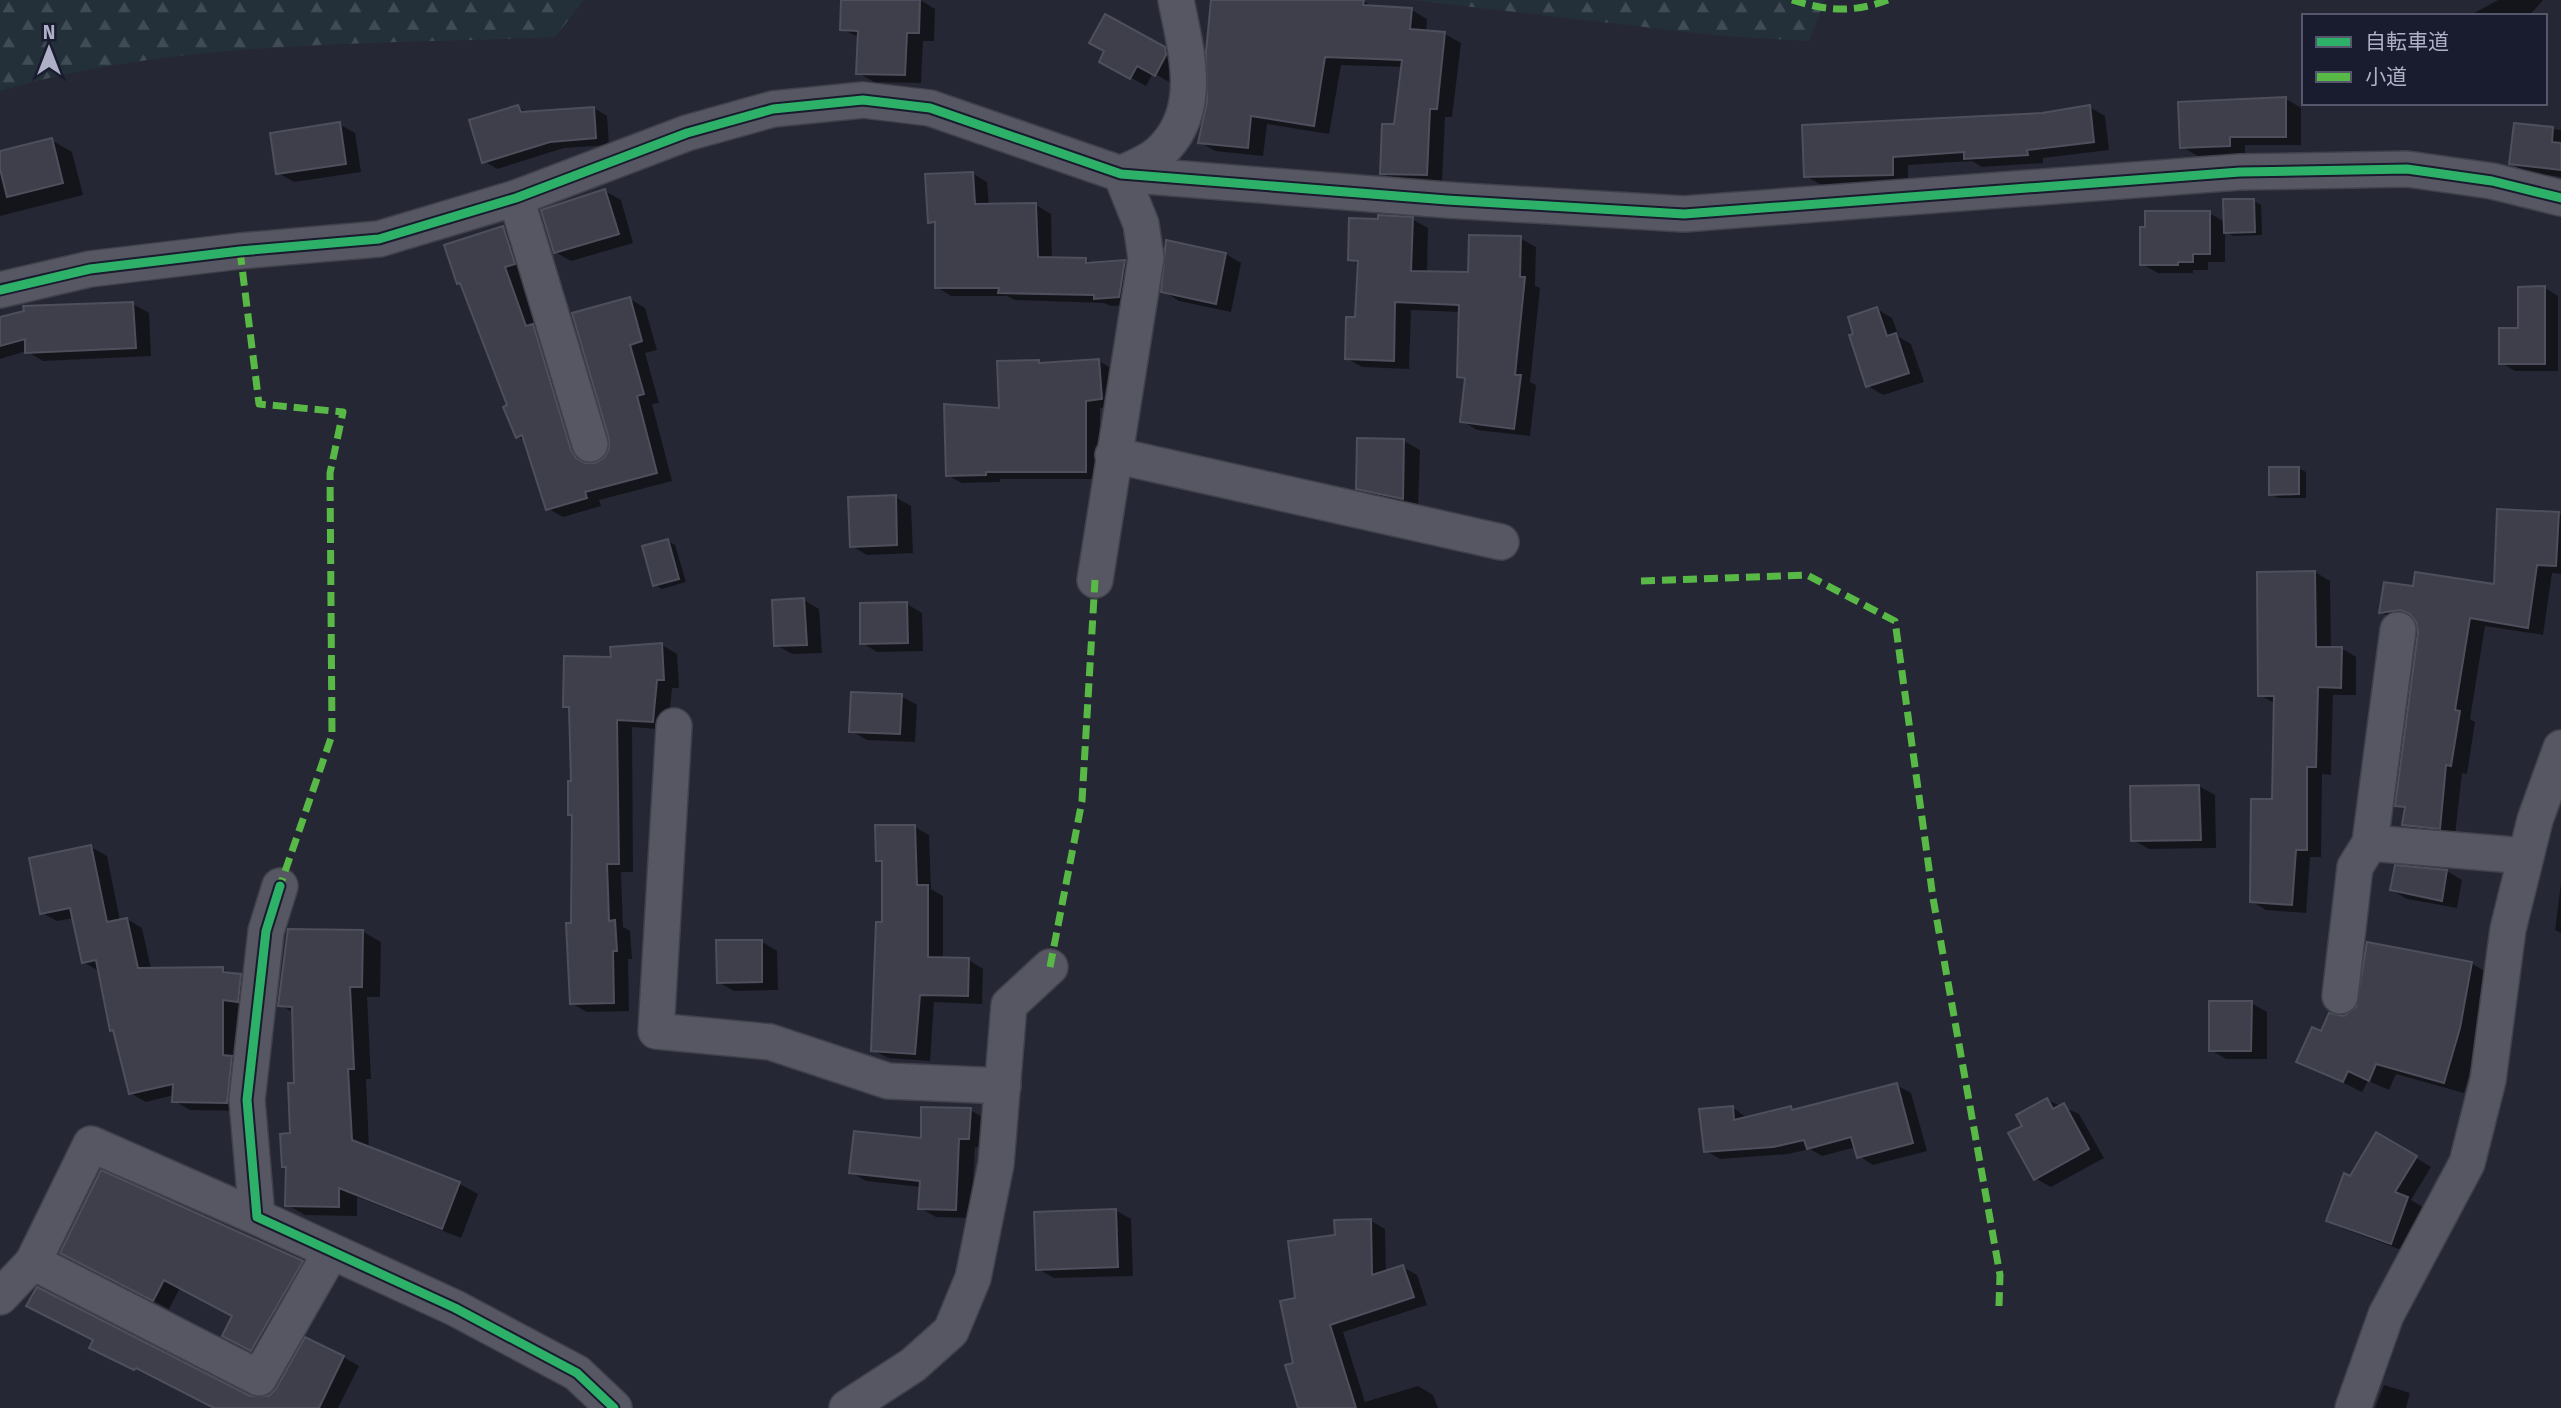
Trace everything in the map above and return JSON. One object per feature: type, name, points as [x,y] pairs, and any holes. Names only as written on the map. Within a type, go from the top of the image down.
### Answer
[{"type":"street","points":[[1121,174],[1159,153],[1178,129],[1190,100],[1186,49],[1176,0]]},
{"type":"street","points":[[0,290],[90,269],[240,251],[379,239],[516,198],[687,133],[773,109],[863,100],[930,108],[1121,174],[1420,198],[1684,214],[2268,172],[2407,169],[2492,181],[2561,198]]},
{"type":"street","points":[[1095,580],[1146,258],[1141,224],[1121,174]]},
{"type":"street","points":[[516,198],[590,444]]},
{"type":"street","points":[[1113,455],[1501,542]]},
{"type":"street","points":[[2340,996],[2355,867],[2370,844],[2398,630]]},
{"type":"street","points":[[674,726],[656,1031],[770,1042],[888,1081],[1003,1086]]},
{"type":"street","points":[[2353,1408],[2386,1315],[2467,1163],[2488,1080],[2508,929],[2535,820],[2561,748]]},
{"type":"street","points":[[2370,844],[2526,856]]},
{"type":"street","points":[[257,1217],[247,1100],[266,931],[280,887]]},
{"type":"street","points":[[848,1408],[913,1365],[951,1331],[973,1278],[996,1164],[1009,1005],[1050,967]]},
{"type":"street","points":[[0,1297],[33,1262],[91,1144],[455,1308],[577,1373],[614,1408]]},
{"type":"street","points":[[33,1262],[259,1378],[331,1252]]},
{"type":"green space","points":[[0,0],[584,0],[555,37],[346,44],[206,53],[68,74],[0,91]]},
{"type":"green space","points":[[1412,0],[1825,0],[1809,41],[1722,36]]},
{"type":"building","points":[[841,0],[920,0],[919,33],[907,33],[905,75],[856,74],[858,31],[840,30]]},
{"type":"building","points":[[1211,0],[1364,0],[1363,5],[1412,8],[1410,29],[1445,32],[1437,109],[1430,109],[1427,175],[1380,174],[1382,124],[1394,124],[1402,60],[1325,57],[1314,126],[1251,116],[1248,148],[1198,143],[1207,102],[1206,52]]},
{"type":"building","points":[[1105,14],[1165,47],[1166,55],[1155,76],[1137,66],[1130,79],[1099,62],[1104,51],[1089,43]]},
{"type":"building","points":[[2286,97],[2286,137],[2230,137],[2230,146],[2180,148],[2178,102]]},
{"type":"building","points":[[518,105],[521,112],[594,107],[596,138],[550,142],[482,163],[469,120]]},
{"type":"building","points":[[2090,105],[2094,142],[2027,150],[2028,155],[1964,159],[1964,152],[1893,157],[1893,175],[1804,177],[1802,125],[2042,113]]},
{"type":"building","points":[[340,122],[346,164],[276,174],[270,133]]},
{"type":"building","points":[[2514,123],[2553,127],[2552,142],[2561,143],[2561,170],[2509,164]]},
{"type":"building","points":[[52,138],[63,183],[7,197],[0,169],[0,151]]},
{"type":"building","points":[[973,172],[975,204],[1036,203],[1038,257],[1086,258],[1086,263],[1125,260],[1119,297],[1094,299],[1094,295],[998,293],[999,288],[935,288],[935,222],[928,223],[925,174]]},
{"type":"building","points":[[605,189],[619,234],[554,253],[541,210]]},
{"type":"building","points":[[2223,199],[2254,199],[2255,232],[2224,233]]},
{"type":"building","points":[[2145,211],[2210,211],[2210,254],[2193,254],[2193,262],[2178,262],[2178,265],[2140,265],[2140,227],[2145,227]]},
{"type":"building","points":[[1378,215],[1413,217],[1411,271],[1468,272],[1469,235],[1521,236],[1520,277],[1525,277],[1515,375],[1521,375],[1514,429],[1460,422],[1465,378],[1457,377],[1459,305],[1395,302],[1394,361],[1345,359],[1346,317],[1355,317],[1358,261],[1348,260],[1349,218],[1378,219]]},
{"type":"building","points":[[503,226],[515,264],[505,267],[526,326],[533,324],[571,450],[576,458],[585,463],[595,463],[604,458],[609,449],[609,439],[572,313],[630,297],[642,341],[630,345],[644,394],[637,396],[657,473],[585,492],[587,498],[546,510],[522,435],[516,438],[503,407],[507,405],[460,283],[457,284],[444,245]]},
{"type":"building","points":[[1166,240],[1226,253],[1216,304],[1161,292]]},
{"type":"building","points":[[2545,286],[2545,364],[2499,364],[2499,328],[2518,328],[2518,287]]},
{"type":"building","points":[[133,302],[136,348],[25,353],[25,339],[0,346],[0,317],[24,311],[23,306]]},
{"type":"building","points":[[1877,307],[1887,336],[1896,333],[1909,373],[1866,387],[1849,335],[1853,334],[1848,317]]},
{"type":"building","points":[[1099,359],[1102,399],[1086,401],[1086,472],[986,472],[986,475],[946,476],[944,404],[999,408],[997,361],[1039,360],[1039,363]]},
{"type":"building","points":[[1357,438],[1404,439],[1403,499],[1356,489]]},
{"type":"building","points":[[2269,467],[2299,467],[2299,494],[2269,495]]},
{"type":"building","points":[[896,495],[897,545],[850,547],[848,497]]},
{"type":"building","points":[[2497,509],[2559,512],[2556,566],[2537,565],[2528,628],[2470,618],[2455,710],[2460,711],[2451,766],[2446,765],[2440,829],[2402,825],[2405,807],[2395,806],[2418,632],[2416,622],[2410,614],[2400,610],[2379,613],[2384,582],[2413,586],[2415,572],[2494,584]]},
{"type":"building","points":[[668,539],[679,579],[653,586],[642,546]]},
{"type":"building","points":[[2315,571],[2316,647],[2342,647],[2341,688],[2318,687],[2316,767],[2307,767],[2307,850],[2296,850],[2292,905],[2250,902],[2251,799],[2272,799],[2274,696],[2258,696],[2257,572]]},
{"type":"building","points":[[804,598],[807,645],[774,646],[772,600]]},
{"type":"building","points":[[907,602],[908,643],[860,644],[860,603]]},
{"type":"building","points":[[662,643],[664,680],[657,680],[653,722],[617,720],[619,864],[607,864],[609,921],[615,920],[617,951],[613,951],[614,1003],[570,1004],[566,923],[571,923],[572,815],[568,815],[568,781],[571,781],[569,707],[563,707],[564,656],[611,657],[610,647]]},
{"type":"building","points":[[851,692],[902,694],[900,734],[849,732]]},
{"type":"building","points":[[2199,785],[2201,840],[2131,841],[2130,786]]},
{"type":"building","points":[[875,825],[915,825],[917,885],[928,885],[928,957],[969,958],[968,996],[920,995],[915,1054],[871,1051],[876,922],[882,922],[882,861],[876,861]]},
{"type":"building","points":[[91,845],[107,922],[127,918],[138,968],[223,967],[223,972],[241,974],[238,1002],[223,1000],[223,1055],[232,1056],[227,1103],[172,1102],[173,1084],[129,1094],[113,1030],[110,1031],[96,960],[82,963],[70,908],[40,914],[29,858]]},
{"type":"building","points":[[2395,865],[2447,870],[2442,901],[2390,890]]},
{"type":"building","points":[[288,929],[363,930],[362,987],[350,987],[354,1069],[348,1069],[352,1140],[460,1182],[442,1229],[339,1188],[339,1207],[285,1206],[286,1167],[282,1167],[280,1134],[290,1133],[288,1083],[294,1083],[292,1007],[278,1006]]},
{"type":"building","points":[[716,940],[762,940],[762,982],[717,983]]},
{"type":"building","points":[[2367,942],[2472,962],[2460,1028],[2444,1083],[2376,1064],[2369,1081],[2348,1071],[2343,1082],[2296,1062],[2312,1027],[2321,1031],[2329,1013],[2344,1016],[2356,1007]]},
{"type":"building","points":[[2209,1001],[2252,1001],[2251,1051],[2209,1051]]},
{"type":"building","points":[[1897,1083],[1913,1143],[1857,1158],[1851,1137],[1807,1149],[1804,1140],[1773,1147],[1704,1152],[1699,1109],[1733,1106],[1734,1120],[1791,1106],[1792,1110]]},
{"type":"building","points":[[2047,1098],[2053,1109],[2064,1103],[2089,1149],[2034,1180],[2008,1133],[2022,1126],[2016,1115]]},
{"type":"building","points":[[921,1107],[971,1108],[969,1139],[959,1139],[956,1210],[918,1209],[920,1181],[849,1173],[854,1131],[921,1138]]},
{"type":"building","points":[[2376,1132],[2417,1156],[2395,1192],[2408,1197],[2391,1244],[2326,1221],[2344,1173],[2350,1176]]},
{"type":"building","points":[[101,1170],[303,1261],[251,1351],[222,1336],[232,1316],[164,1280],[153,1301],[60,1253]]},
{"type":"building","points":[[1116,1209],[1118,1267],[1036,1270],[1034,1212]]},
{"type":"building","points":[[1371,1219],[1372,1275],[1403,1265],[1414,1297],[1330,1325],[1356,1408],[1298,1408],[1285,1365],[1293,1363],[1280,1301],[1295,1298],[1288,1241],[1335,1235],[1334,1220]]},
{"type":"building","points":[[37,1287],[250,1396],[269,1396],[276,1389],[305,1337],[344,1356],[319,1408],[214,1408],[136,1368],[134,1370],[89,1348],[93,1340],[26,1306]]},
{"type":"marked path","points":[[1792,0],[1840,9],[1863,7],[1888,0]]},
{"type":"marked path","points":[[240,251],[259,404],[343,412],[330,473],[332,735],[280,886]]},
{"type":"marked path","points":[[1641,581],[1807,575],[1895,621],[1933,898],[2000,1275],[1999,1306]]},
{"type":"marked path","points":[[1050,967],[1082,801],[1095,580]]},
{"type":"cycle path","points":[[0,290],[90,269],[240,251],[379,239],[516,198],[687,133],[773,109],[863,100],[930,108],[1121,174],[1447,200],[1684,214],[2240,172],[2407,169],[2492,181],[2561,198]]},
{"type":"cycle path","points":[[280,886],[266,931],[247,1100],[257,1217],[455,1308],[577,1373],[614,1408]]}]
